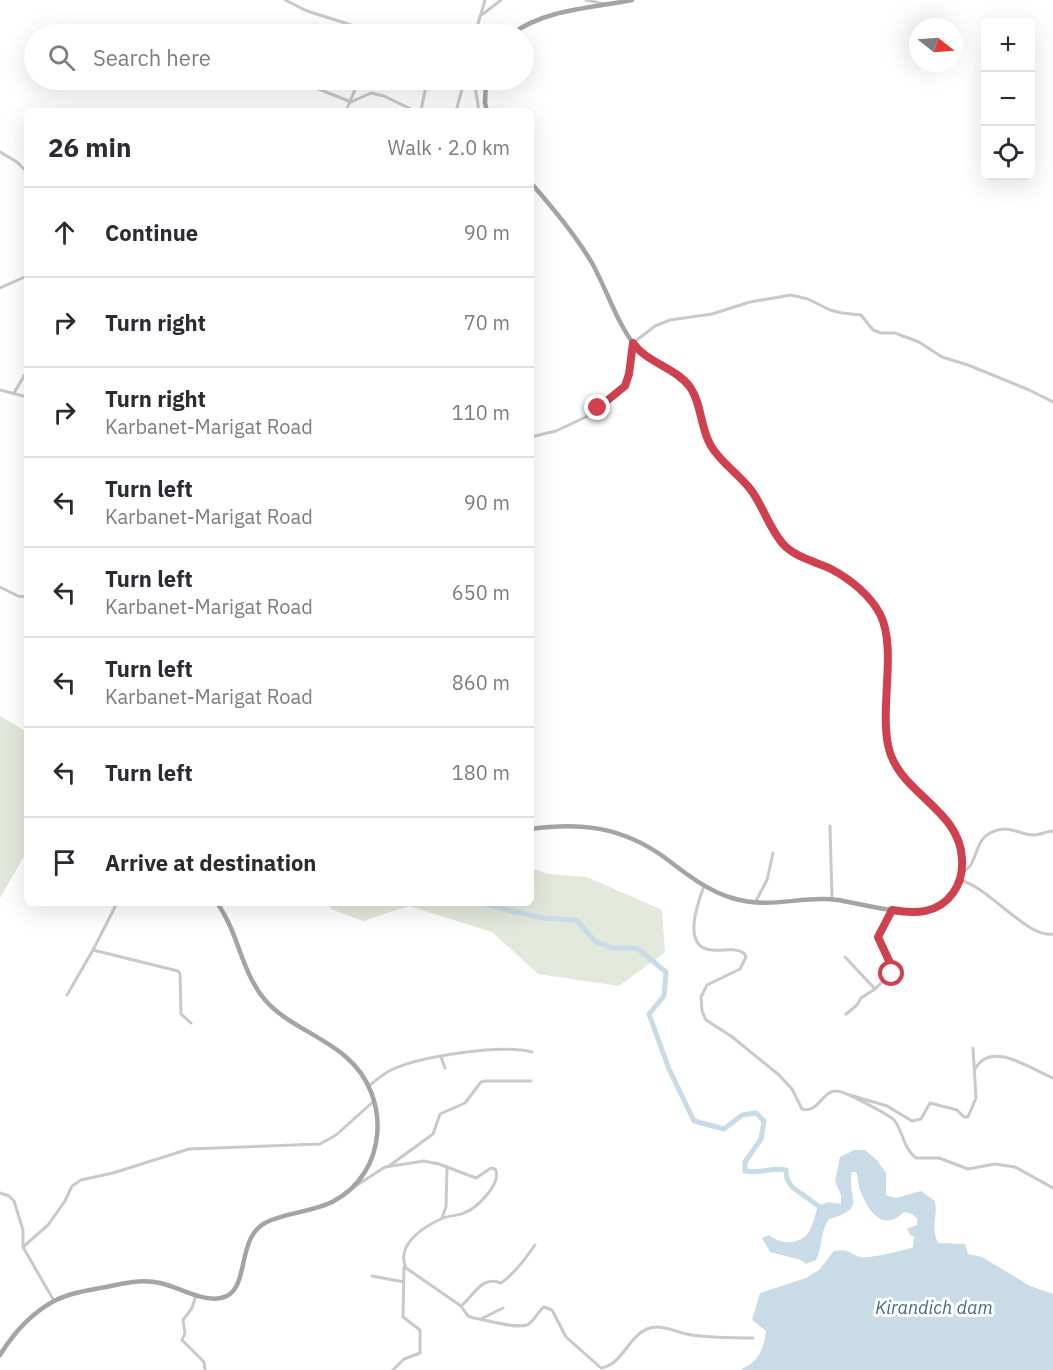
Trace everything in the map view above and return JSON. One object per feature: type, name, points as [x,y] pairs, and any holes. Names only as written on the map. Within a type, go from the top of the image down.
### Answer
[{"type":"main road","points":[[528,24],[544,17],[632,0]]},
{"type":"main road","points":[[486,90],[486,108]]},
{"type":"main road","points":[[534,187],[563,221],[591,262],[633,343],[638,349],[673,371],[690,387],[695,395],[707,438],[712,447],[752,491],[782,542],[790,550],[848,579],[862,591],[880,614],[888,644],[885,710],[891,755],[900,774],[949,823],[962,852],[963,872],[949,899],[940,906],[914,913],[832,899],[816,898],[775,904],[755,903],[734,899],[704,886],[645,845],[605,829],[578,825],[534,829]]},
{"type":"main road","points":[[0,1355],[19,1329],[54,1301],[84,1291],[139,1281],[162,1283],[214,1299],[227,1296],[232,1293],[239,1281],[251,1235],[263,1223],[332,1202],[352,1188],[365,1171],[375,1147],[378,1119],[375,1100],[369,1086],[360,1071],[345,1056],[291,1022],[266,1001],[252,982],[233,931],[219,906]]},
{"type":"street","points":[[285,0],[307,11],[345,23]]},
{"type":"street","points":[[479,24],[485,0]]},
{"type":"street","points":[[482,15],[501,0]]},
{"type":"street","points":[[586,0],[608,5]]},
{"type":"street","points":[[321,90],[351,102],[371,93],[384,96],[409,108]]},
{"type":"street","points":[[348,108],[355,90]]},
{"type":"street","points":[[422,108],[425,90]]},
{"type":"street","points":[[457,108],[462,90]]},
{"type":"street","points":[[476,90],[479,108]]},
{"type":"street","points":[[0,152],[24,169]]},
{"type":"street","points":[[0,288],[24,277]]},
{"type":"street","points":[[534,436],[556,431],[592,414],[625,386],[633,343],[655,326],[670,320],[712,314],[750,302],[795,295],[842,314],[861,315],[873,330],[881,333],[895,333],[919,342],[942,357],[968,364],[1053,402]]},
{"type":"street","points":[[14,393],[24,376]]},
{"type":"street","points":[[0,390],[24,396]]},
{"type":"street","points":[[0,587],[18,597],[24,597]]},
{"type":"street","points":[[830,826],[832,899]]},
{"type":"street","points":[[963,872],[970,867],[980,842],[990,833],[1004,829],[1016,829],[1035,835],[1053,831]]},
{"type":"street","points":[[755,903],[767,880],[773,853]]},
{"type":"street","points":[[960,880],[974,885],[1038,933],[1053,934]]},
{"type":"street","points":[[704,886],[694,920],[697,943],[706,949],[737,950],[744,953],[746,957],[740,969],[704,988],[701,1002],[706,1020],[731,1036],[779,1075],[792,1089],[802,1109],[807,1111],[813,1109],[833,1091],[887,1106],[912,1121],[921,1119],[930,1103],[957,1110],[966,1118],[976,1098],[973,1048]]},
{"type":"street","points":[[67,995],[115,906]]},
{"type":"street","points":[[846,1014],[855,1008],[861,998],[875,990],[892,974],[890,963],[878,937],[892,910]]},
{"type":"street","points":[[93,950],[178,971],[181,1014],[191,1023]]},
{"type":"street","points":[[845,957],[875,990]]},
{"type":"street","points":[[369,1086],[395,1068],[441,1057],[499,1049],[532,1052]]},
{"type":"street","points":[[974,1070],[983,1059],[1002,1056],[1053,1078]]},
{"type":"street","points":[[441,1057],[444,1068]]},
{"type":"street","points":[[352,1188],[388,1167],[433,1134],[440,1114],[465,1103],[481,1083],[531,1081]]},
{"type":"street","points":[[845,1094],[892,1117],[909,1151],[916,1158],[939,1158],[968,1169],[995,1164],[1015,1167],[1053,1188]]},
{"type":"street","points":[[23,1248],[48,1225],[65,1201],[72,1186],[81,1180],[113,1173],[189,1149],[320,1144],[336,1135],[375,1100]]},
{"type":"street","points":[[388,1167],[424,1161],[476,1178],[494,1168],[497,1171],[497,1178],[489,1190],[470,1210],[441,1219],[420,1230],[411,1238],[403,1258],[403,1317],[420,1330],[421,1349],[420,1353],[404,1359],[393,1370]]},
{"type":"street","points":[[441,1219],[445,1213],[447,1167]]},
{"type":"street","points":[[0,1193],[9,1196],[14,1202],[23,1230],[23,1248],[54,1301]]},
{"type":"street","points":[[461,1306],[483,1283],[491,1280],[501,1283],[521,1264],[535,1245]]},
{"type":"street","points":[[404,1265],[413,1274],[461,1306],[468,1316],[525,1325],[530,1324],[541,1309],[548,1308],[555,1314],[566,1337],[601,1368],[615,1361],[641,1332],[652,1328],[664,1328],[694,1335],[753,1338]]},
{"type":"street","points":[[372,1276],[404,1282]]},
{"type":"street","points":[[197,1295],[192,1308],[183,1320],[185,1333],[182,1340],[204,1362],[205,1370]]},
{"type":"street","points":[[481,1319],[503,1308]]},
{"type":"shaded area","points":[[0,716],[24,730],[24,856],[0,898]]},
{"type":"shaded area","points":[[534,869],[549,874],[587,877],[662,910],[665,952],[619,986],[538,974],[492,932],[409,906],[534,906]]},
{"type":"shaded area","points":[[330,906],[409,906],[363,921],[331,909]]},
{"type":"water","name":"Kirandich dam","points":[[854,1150],[865,1150],[877,1160],[886,1173],[886,1195],[896,1198],[921,1191],[935,1201],[934,1227],[938,1243],[965,1244],[968,1254],[982,1257],[1030,1286],[1053,1294],[1053,1370],[741,1370],[756,1359],[765,1339],[766,1331],[752,1320],[760,1293],[806,1278],[819,1270],[834,1251],[848,1251],[865,1257],[913,1247],[914,1237],[907,1229],[917,1225],[917,1218],[904,1212],[889,1220],[877,1217],[863,1198],[856,1172],[852,1172],[852,1206],[849,1211],[829,1219],[816,1260],[806,1264],[801,1260],[770,1252],[762,1238],[769,1235],[784,1242],[799,1240],[810,1230],[818,1206],[828,1202],[841,1204],[841,1195],[835,1181],[840,1157]]},
{"type":"waterway","points":[[492,906],[542,918],[576,920],[595,941],[612,948],[637,948],[666,972],[664,996],[649,1014],[669,1069],[694,1121],[724,1129],[742,1115],[756,1113],[764,1121],[761,1139],[745,1162],[745,1171],[786,1170],[787,1179],[792,1187],[824,1210]]},
{"type":"route","points":[[598,408],[625,386],[633,343],[638,349],[673,371],[683,379],[695,395],[707,438],[712,447],[752,491],[782,542],[790,550],[848,579],[862,591],[880,614],[888,644],[885,710],[891,755],[900,774],[949,823],[962,852],[963,872],[949,899],[940,906],[914,913],[892,910],[878,937],[890,963],[892,974]]}]
